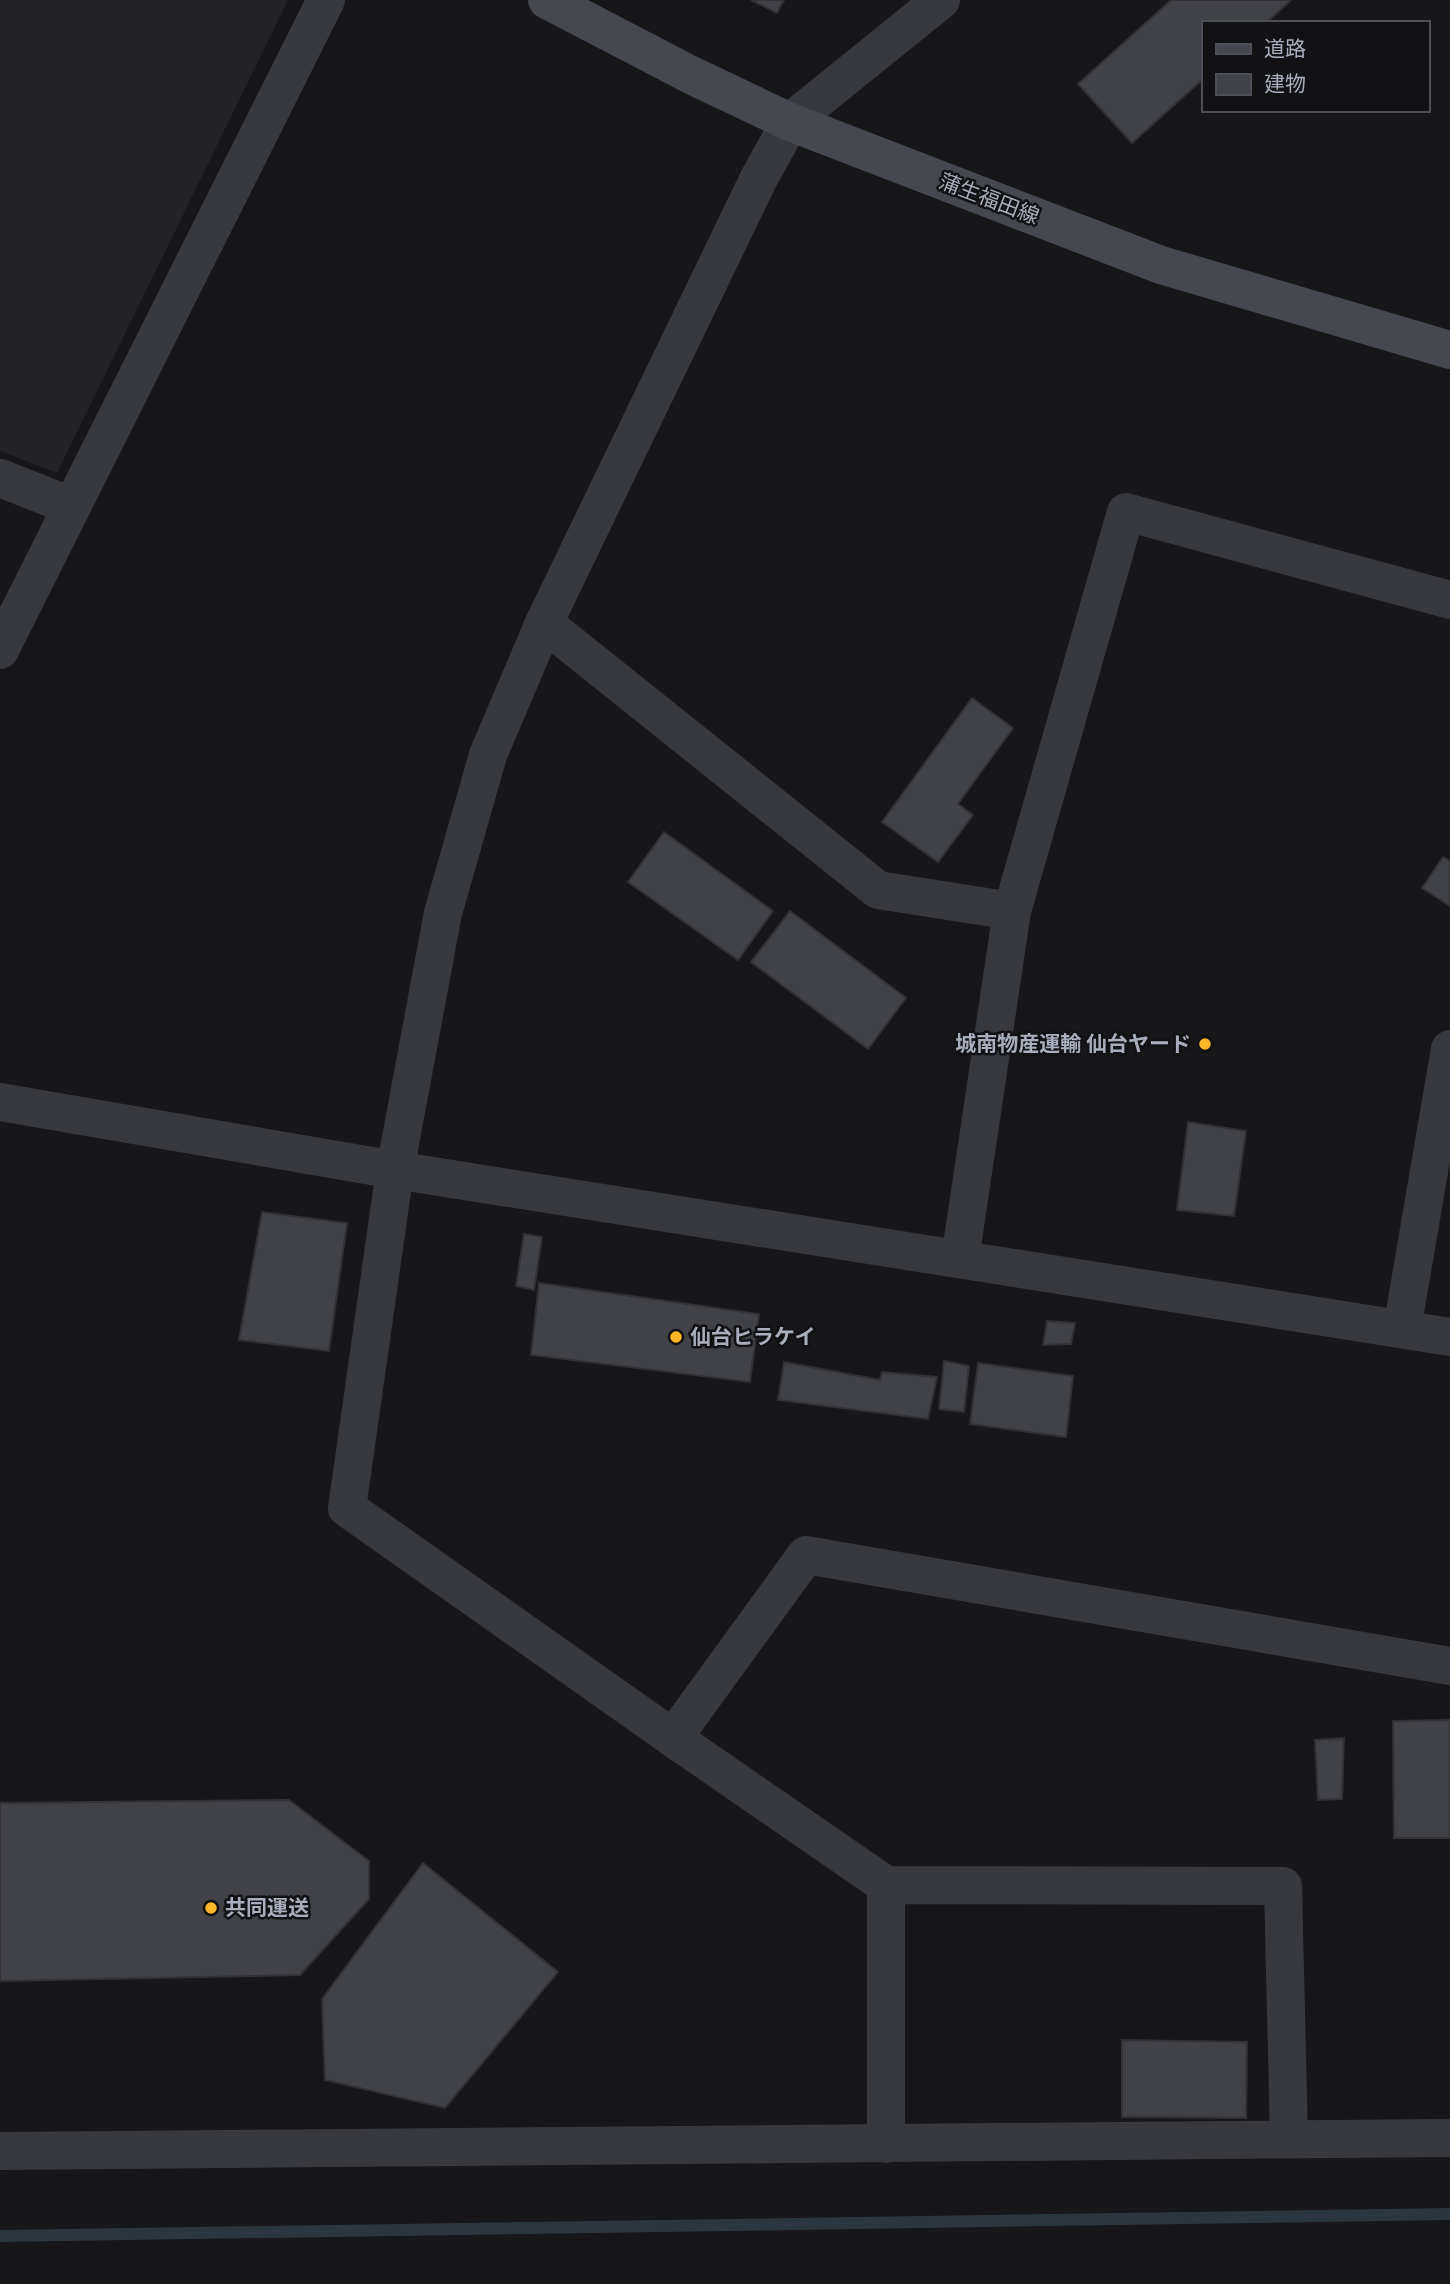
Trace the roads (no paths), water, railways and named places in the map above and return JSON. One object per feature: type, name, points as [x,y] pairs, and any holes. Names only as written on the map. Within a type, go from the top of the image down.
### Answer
[{"type":"main road","name":"蒲生福田線","points":[[547,0],[691,75],[790,122],[1161,265],[1450,350]]},
{"type":"street","points":[[0,650],[326,0]]},
{"type":"street","points":[[941,0],[790,122],[759,178],[544,623],[488,755],[443,914],[395,1170],[347,1508],[886,1885],[1283,1886],[1289,2139]]},
{"type":"street","points":[[0,478],[71,506]]},
{"type":"street","points":[[960,1259],[1012,911],[1126,512],[1450,600]]},
{"type":"street","points":[[544,623],[878,890],[1012,911]]},
{"type":"street","points":[[1402,1329],[1450,1049]]},
{"type":"street","points":[[0,1102],[395,1170],[1450,1337]]},
{"type":"street","points":[[673,1738],[806,1555],[1450,1667]]},
{"type":"street","points":[[886,1885],[886,2144]]},
{"type":"street","points":[[0,2151],[1450,2138]]},
{"type":"waterway","points":[[0,2236],[1450,2214]]},
{"type":"place","name":"城南物産運輸 仙台ヤード","points":[[1205,1044]]},
{"type":"place","name":"仙台ヒラケイ","points":[[676,1337]]},
{"type":"place","name":"共同運送","points":[[211,1908]]}]
